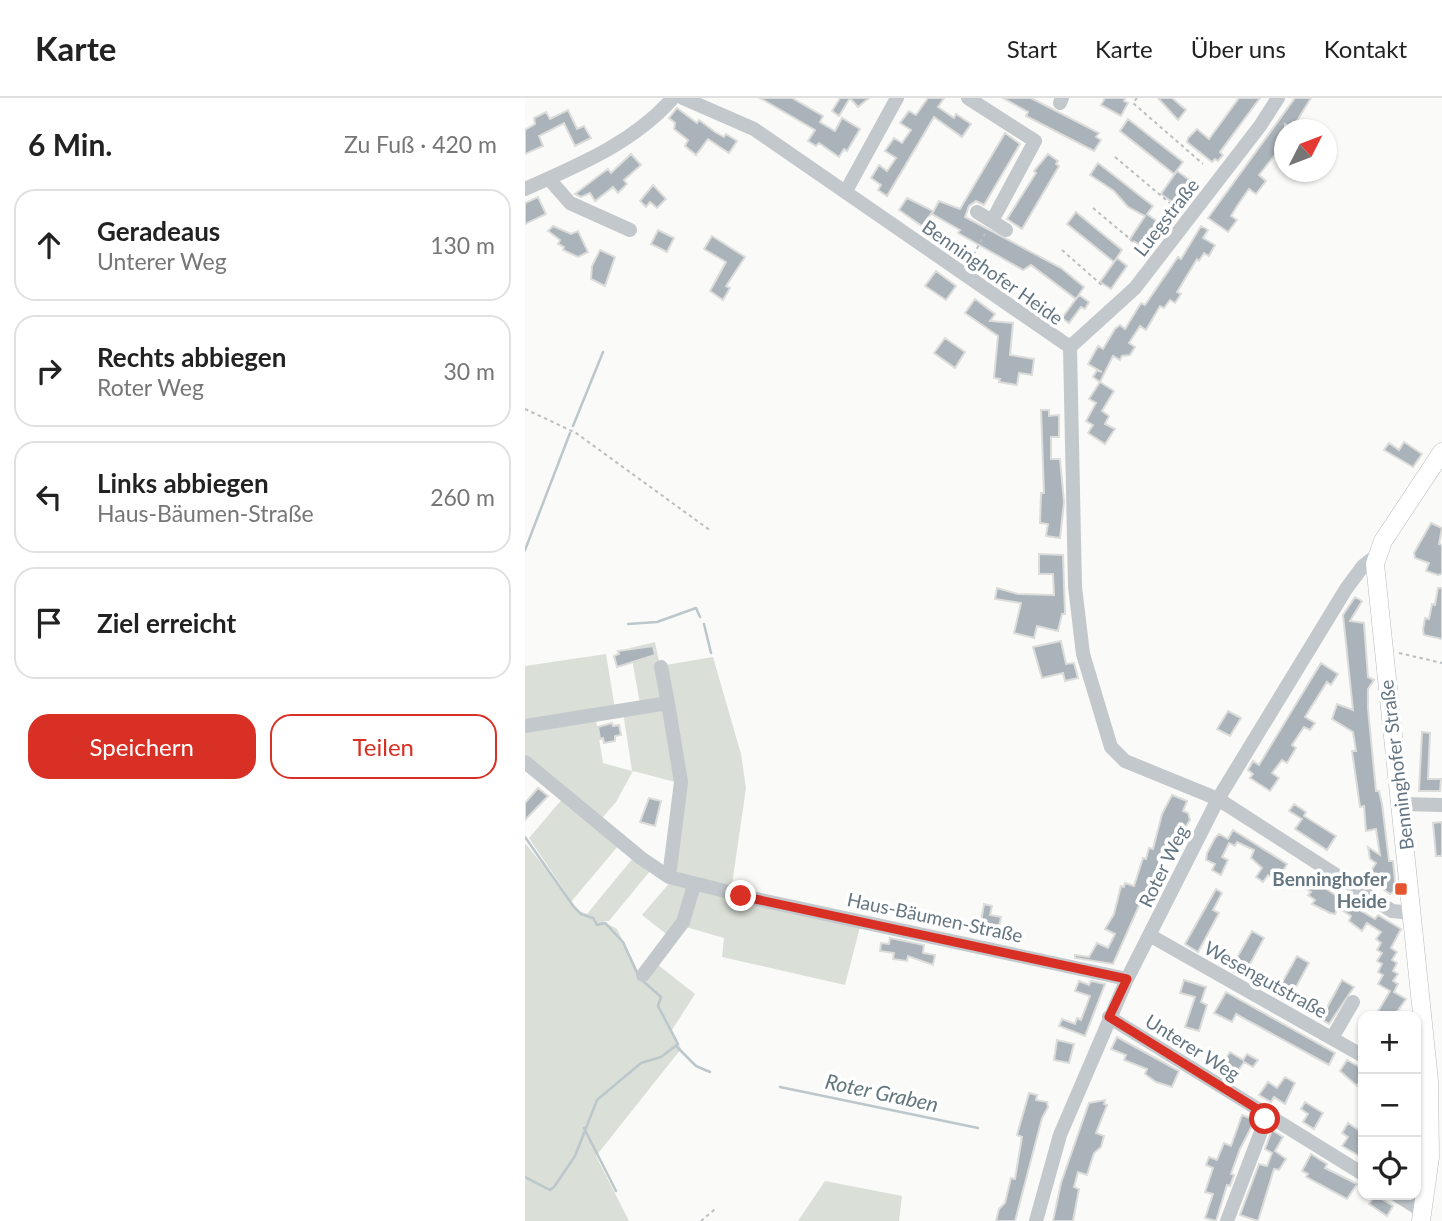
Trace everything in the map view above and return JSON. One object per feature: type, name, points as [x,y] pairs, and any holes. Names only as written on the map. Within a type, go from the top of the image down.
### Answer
[{"type":"main road","points":[[1377,555],[1442,452]]},
{"type":"main road","name":"Benninghofer Straße","points":[[1377,555],[1375,582],[1413,913],[1436,1081],[1423,1216]]},
{"type":"street","points":[[525,190],[635,134],[673,98]]},
{"type":"street","name":"Benninghofer Heide","points":[[683,98],[754,128],[1070,347],[1075,587],[1083,654],[1111,747],[1125,761],[1218,799],[1392,911],[1413,913]]},
{"type":"street","points":[[846,191],[897,98]]},
{"type":"street","points":[[968,98],[1035,141],[992,221]]},
{"type":"street","name":"Luegstraße","points":[[1070,347],[1135,288],[1261,126],[1278,98]]},
{"type":"street","points":[[549,178],[570,204],[629,230]]},
{"type":"street","points":[[977,212],[1006,230]]},
{"type":"street","name":"Roter Weg","points":[[1036,1221],[1060,1135],[1109,1017],[1218,799],[1346,589],[1363,566],[1377,555]]},
{"type":"street","points":[[661,667],[681,782],[669,877]]},
{"type":"street","points":[[525,726],[668,703]]},
{"type":"street","name":"Haus-Bäumen-Straße","points":[[525,762],[634,853],[669,877],[694,885],[1127,979]]},
{"type":"street","points":[[1401,804],[1442,806]]},
{"type":"street","points":[[643,975],[683,922],[694,885]]},
{"type":"street","name":"Wesengutstraße","points":[[1151,936],[1358,1053]]},
{"type":"street","points":[[1332,1038],[1353,1002]]},
{"type":"street","name":"Unterer Weg","points":[[1109,1017],[1358,1171]]},
{"type":"street","points":[[1227,1221],[1267,1115]]},
{"type":"street","points":[[1403,1200],[1423,1216]]},
{"type":"path","points":[[1137,98],[1133,103],[1203,164]]},
{"type":"path","points":[[1115,157],[1173,205]]},
{"type":"path","points":[[1093,208],[1141,248]]},
{"type":"path","points":[[963,274],[992,221]]},
{"type":"path","points":[[1062,250],[1104,287]]},
{"type":"path","points":[[525,409],[576,433],[711,531]]},
{"type":"path","points":[[1394,651],[1442,663]]},
{"type":"path","points":[[701,1221],[715,1209]]},
{"type":"shaded area","points":[[655,642],[660,666],[713,657],[741,754],[746,788],[730,898],[861,923],[845,985],[722,957],[724,938],[686,927],[670,937],[642,915],[678,873],[674,866],[679,783],[633,771],[616,802],[595,826],[618,846],[571,902],[576,910],[587,914],[633,858],[650,871],[609,921],[603,921],[617,929],[639,973],[657,964],[695,994],[672,1030],[681,1049],[596,1156],[629,1221],[525,1221],[525,843],[568,896],[529,838],[569,791],[525,754],[525,666],[606,654],[615,709],[595,713],[603,763],[632,771],[623,712],[641,709],[630,648]]},
{"type":"shaded area","points":[[825,1181],[902,1196],[899,1221],[798,1221]]},
{"type":"building","points":[[760,98],[792,98],[823,116],[820,122],[835,131],[842,118],[860,129],[847,151],[844,149],[839,157],[819,143],[816,146],[808,141],[815,130]]},
{"type":"building","points":[[840,98],[850,98],[839,116],[832,111]]},
{"type":"building","points":[[850,98],[869,98],[858,107]]},
{"type":"building","points":[[928,98],[944,98],[938,107],[954,118],[956,114],[971,124],[962,137],[934,117],[887,196],[878,190],[881,185],[871,178],[879,165],[887,171],[896,158],[885,151],[894,138],[902,143],[911,130],[900,123],[909,111],[916,115]]},
{"type":"building","points":[[1003,98],[1031,98],[1099,133],[1096,137],[1101,140],[1094,151],[1026,116],[1028,112]]},
{"type":"building","points":[[1105,98],[1125,98],[1124,101],[1128,103],[1121,116],[1101,105]]},
{"type":"building","points":[[1158,98],[1172,98],[1186,110],[1178,120]]},
{"type":"building","points":[[1239,98],[1260,98],[1220,152],[1223,155],[1218,161],[1215,159],[1212,162],[1187,142],[1188,138],[1197,129],[1209,139]]},
{"type":"building","points":[[1295,98],[1311,98],[1298,119],[1280,119]]},
{"type":"building","points":[[677,108],[697,123],[699,120],[724,137],[726,134],[737,141],[729,153],[708,139],[696,155],[685,146],[688,140],[674,129],[675,123],[669,118]]},
{"type":"building","points":[[568,110],[577,129],[584,126],[591,138],[575,146],[564,123],[539,136],[543,146],[525,154],[525,130],[535,124],[534,118],[546,112],[550,119]]},
{"type":"building","points":[[1128,119],[1183,162],[1174,174],[1120,131]]},
{"type":"building","points":[[1274,127],[1274,156],[1259,175],[1266,181],[1256,194],[1249,189],[1231,216],[1237,220],[1228,232],[1208,218]]},
{"type":"building","points":[[1005,133],[1020,144],[984,205],[976,201],[969,206],[965,217],[1061,268],[1084,287],[1076,299],[1031,265],[1023,270],[958,233],[960,230],[932,214],[939,201],[960,209]]},
{"type":"building","points":[[631,154],[641,165],[624,180],[627,184],[618,193],[613,187],[595,201],[590,193],[581,197],[575,194],[608,169],[611,173]]},
{"type":"building","points":[[1048,154],[1058,161],[1056,164],[1059,166],[1022,229],[1007,219],[1036,173],[1034,171]]},
{"type":"building","points":[[1098,163],[1153,206],[1147,214],[1161,224],[1145,248],[1130,239],[1145,216],[1128,207],[1114,191],[1090,175]]},
{"type":"building","points":[[1177,171],[1191,181],[1175,204],[1161,194]]},
{"type":"building","points":[[653,185],[666,199],[657,208],[650,202],[646,207],[640,201]]},
{"type":"building","points":[[538,197],[546,214],[525,224],[525,203]]},
{"type":"building","points":[[907,198],[933,211],[922,226],[899,210]]},
{"type":"building","points":[[1076,212],[1122,250],[1114,262],[1067,224]]},
{"type":"building","points":[[553,226],[571,234],[578,231],[588,252],[578,257],[563,250],[564,247],[558,244],[560,240],[548,231]]},
{"type":"building","points":[[1201,226],[1208,230],[1203,238],[1215,245],[1209,256],[1204,253],[1199,261],[1197,259],[1177,292],[1181,294],[1175,303],[1170,300],[1164,308],[1160,306],[1146,330],[1140,326],[1129,343],[1135,347],[1130,355],[1122,356],[1120,360],[1113,356],[1100,382],[1093,377],[1097,370],[1102,372],[1088,364],[1098,346],[1103,349],[1120,325],[1125,329],[1141,303],[1145,305],[1178,257],[1181,259]]},
{"type":"building","points":[[658,230],[674,238],[667,252],[651,244]]},
{"type":"building","points":[[712,236],[745,257],[726,286],[730,288],[723,300],[710,291],[726,262],[704,249]]},
{"type":"building","points":[[600,250],[615,257],[605,286],[591,279],[592,266]]},
{"type":"building","points":[[1117,258],[1127,266],[1111,289],[1100,282]]},
{"type":"building","points":[[936,271],[956,286],[946,300],[925,286]]},
{"type":"building","points":[[1079,295],[1089,302],[1085,309],[1081,307],[1069,323],[1062,318]]},
{"type":"building","points":[[975,299],[995,314],[990,321],[1013,323],[1010,355],[1034,359],[1032,375],[1019,373],[1017,385],[999,382],[1000,379],[994,378],[998,336],[965,313]]},
{"type":"building","points":[[945,338],[965,352],[955,368],[934,353]]},
{"type":"building","points":[[1100,382],[1114,391],[1102,411],[1109,416],[1105,424],[1115,429],[1105,444],[1088,433],[1093,425],[1086,421],[1096,403],[1089,399]]},
{"type":"building","points":[[1041,410],[1049,410],[1049,416],[1059,415],[1059,437],[1051,437],[1051,459],[1060,459],[1064,502],[1060,538],[1046,536],[1048,524],[1040,523],[1041,493],[1044,493]]},
{"type":"building","points":[[1404,442],[1422,454],[1413,467],[1384,450],[1389,443],[1399,450]]},
{"type":"building","points":[[1431,523],[1442,528],[1439,544],[1442,545],[1442,574],[1438,575],[1426,571],[1429,563],[1415,558],[1414,553]]},
{"type":"building","points":[[1039,554],[1063,555],[1065,614],[1062,614],[1058,631],[1037,626],[1034,638],[1014,633],[1021,603],[995,599],[997,588],[1018,594],[1054,595],[1053,574],[1039,574]]},
{"type":"building","points":[[1438,588],[1442,588],[1442,639],[1424,635],[1423,630],[1425,618],[1429,619],[1432,604],[1435,605]]},
{"type":"building","points":[[1355,597],[1362,601],[1350,621],[1364,623],[1368,677],[1374,680],[1368,689],[1368,709],[1376,791],[1379,791],[1382,804],[1389,861],[1393,861],[1396,891],[1390,894],[1367,877],[1376,863],[1370,859],[1368,847],[1380,855],[1376,829],[1366,831],[1364,806],[1360,807],[1352,751],[1356,751],[1353,732],[1332,719],[1337,704],[1353,710],[1343,615]]},
{"type":"building","points":[[1061,641],[1066,664],[1074,663],[1078,678],[1065,681],[1063,673],[1042,678],[1033,647]]},
{"type":"building","points":[[653,646],[655,655],[617,667],[614,656],[619,654],[618,651]]},
{"type":"building","points":[[1321,663],[1338,674],[1331,685],[1327,682],[1305,717],[1315,723],[1310,730],[1304,727],[1292,745],[1296,748],[1287,763],[1282,760],[1272,773],[1279,778],[1270,791],[1250,778],[1253,774],[1248,770],[1253,761],[1259,765]]},
{"type":"building","points":[[1228,711],[1241,718],[1230,736],[1217,729]]},
{"type":"building","points":[[612,723],[613,726],[619,725],[621,735],[615,736],[615,741],[604,743],[603,738],[600,739],[598,727]]},
{"type":"building","points":[[1422,732],[1430,733],[1428,779],[1441,779],[1440,791],[1419,791]]},
{"type":"building","points":[[538,788],[548,796],[525,820],[525,803]]},
{"type":"building","points":[[1172,795],[1187,801],[1183,811],[1188,813],[1190,820],[1184,829],[1181,828],[1169,855],[1161,852],[1156,880],[1150,891],[1146,890],[1113,964],[1075,958],[1075,955],[1089,957],[1097,943],[1108,948],[1115,934],[1105,929],[1114,914],[1121,886],[1124,887],[1125,883],[1134,886],[1143,858],[1146,859],[1149,848],[1153,849],[1162,814]]},
{"type":"building","points":[[649,798],[661,801],[655,826],[640,822]]},
{"type":"building","points":[[1294,804],[1306,812],[1304,816],[1336,836],[1327,850],[1295,829],[1302,819],[1289,811]]},
{"type":"building","points":[[1442,822],[1442,856],[1436,856],[1433,823]]},
{"type":"building","points":[[1233,830],[1287,864],[1277,881],[1268,875],[1263,882],[1256,877],[1262,868],[1251,858],[1254,850],[1237,842],[1235,846],[1229,843],[1222,857],[1228,860],[1221,875],[1212,870],[1215,864],[1206,860],[1207,853],[1219,834],[1228,839]]},
{"type":"building","points":[[1302,877],[1314,887],[1319,884],[1337,896],[1340,894],[1341,899],[1375,919],[1378,915],[1401,929],[1391,948],[1397,952],[1392,960],[1397,963],[1393,971],[1398,974],[1393,981],[1398,984],[1394,992],[1406,999],[1398,1011],[1378,1011],[1390,991],[1378,984],[1383,975],[1378,972],[1382,964],[1377,961],[1382,953],[1377,950],[1381,943],[1376,939],[1381,932],[1367,923],[1362,931],[1349,921],[1351,916],[1338,908],[1335,914],[1312,904],[1315,900],[1308,895],[1311,892],[1298,884]]},
{"type":"building","points":[[1216,889],[1222,893],[1213,910],[1219,913],[1198,952],[1185,944]]},
{"type":"building","points":[[984,904],[992,906],[990,915],[1001,917],[998,932],[987,930],[989,924],[981,922]]},
{"type":"building","points":[[1252,931],[1264,938],[1243,977],[1230,970]]},
{"type":"building","points":[[890,938],[924,945],[923,953],[935,955],[933,965],[908,956],[907,961],[893,959],[894,953],[880,951],[881,943],[889,944]]},
{"type":"building","points":[[1297,956],[1309,963],[1288,1002],[1275,995]]},
{"type":"building","points":[[1184,980],[1206,987],[1201,1002],[1207,1005],[1199,1031],[1185,1027],[1195,997],[1180,993]]},
{"type":"building","points":[[1342,980],[1354,987],[1329,1024],[1321,1019]]},
{"type":"building","points":[[1079,981],[1089,985],[1091,981],[1105,984],[1085,1036],[1059,1026],[1062,1019],[1075,1024],[1077,1018],[1081,1020],[1090,996],[1075,991]]},
{"type":"building","points":[[1226,992],[1335,1053],[1329,1065],[1236,1014],[1232,1022],[1214,1013]]},
{"type":"building","points":[[1117,1037],[1179,1071],[1172,1087],[1156,1082],[1145,1074],[1147,1069],[1124,1060],[1126,1055],[1111,1049]]},
{"type":"building","points":[[1057,1040],[1074,1044],[1069,1063],[1054,1060]]},
{"type":"building","points":[[1230,1052],[1243,1060],[1247,1054],[1258,1060],[1253,1067],[1244,1062],[1234,1077],[1219,1068]]},
{"type":"building","points":[[1347,1060],[1358,1066],[1357,1086],[1340,1071]]},
{"type":"building","points":[[1285,1077],[1295,1083],[1285,1104],[1274,1097],[1271,1102],[1259,1095],[1268,1082],[1277,1088]]},
{"type":"building","points":[[1029,1093],[1037,1095],[1036,1100],[1047,1102],[1048,1107],[1042,1118],[1015,1221],[996,1221],[999,1209],[1005,1203],[1011,1178],[1015,1179],[1022,1137],[1017,1135]]},
{"type":"building","points":[[1105,1100],[1104,1104],[1107,1105],[1096,1133],[1104,1136],[1101,1147],[1094,1153],[1087,1175],[1078,1172],[1074,1187],[1079,1189],[1073,1221],[1053,1221],[1061,1183],[1089,1103]]},
{"type":"building","points":[[1305,1102],[1323,1113],[1314,1129],[1303,1122],[1308,1114],[1301,1109]]},
{"type":"building","points":[[1242,1115],[1255,1120],[1240,1149],[1231,1174],[1234,1175],[1230,1186],[1227,1185],[1216,1221],[1205,1218],[1213,1194],[1205,1192],[1213,1168],[1206,1165],[1209,1157],[1217,1160],[1224,1143],[1231,1146]]},
{"type":"building","points":[[1348,1123],[1358,1130],[1358,1155],[1342,1146],[1348,1137],[1342,1133]]},
{"type":"building","points":[[1272,1130],[1283,1137],[1275,1151],[1286,1159],[1279,1170],[1274,1169],[1258,1221],[1240,1215],[1259,1164],[1267,1166],[1272,1153],[1265,1149]]},
{"type":"building","points":[[1311,1154],[1327,1164],[1325,1168],[1357,1184],[1347,1199],[1306,1177],[1308,1174],[1302,1171]]},
{"type":"building","points":[[1372,1200],[1383,1200],[1393,1206],[1387,1216],[1369,1204]]},
{"type":"waterway","points":[[573,426],[603,352]]},
{"type":"waterway","points":[[525,550],[570,433]]},
{"type":"waterway","points":[[628,624],[657,622],[696,608],[700,617]]},
{"type":"waterway","points":[[704,624],[711,653]]},
{"type":"waterway","points":[[525,837],[574,907],[581,914],[593,918],[597,925],[605,923],[623,942],[638,975]]},
{"type":"waterway","points":[[525,1177],[550,1190],[554,1187],[575,1156],[597,1100],[641,1063],[661,1057],[678,1044],[658,1006],[661,997],[644,982]]},
{"type":"waterway","name":"Roter Graben","points":[[676,1046],[696,1066],[710,1072]]},
{"type":"waterway","name":"Roter Graben","points":[[780,1087],[978,1128]]},
{"type":"waterway","points":[[584,1128],[616,1191]]},
{"type":"place","name":"Benninghofer Heide","points":[[1401,889]]},
{"type":"route","points":[[741,896],[1127,979],[1109,1017],[1267,1115],[1265,1119]]}]
